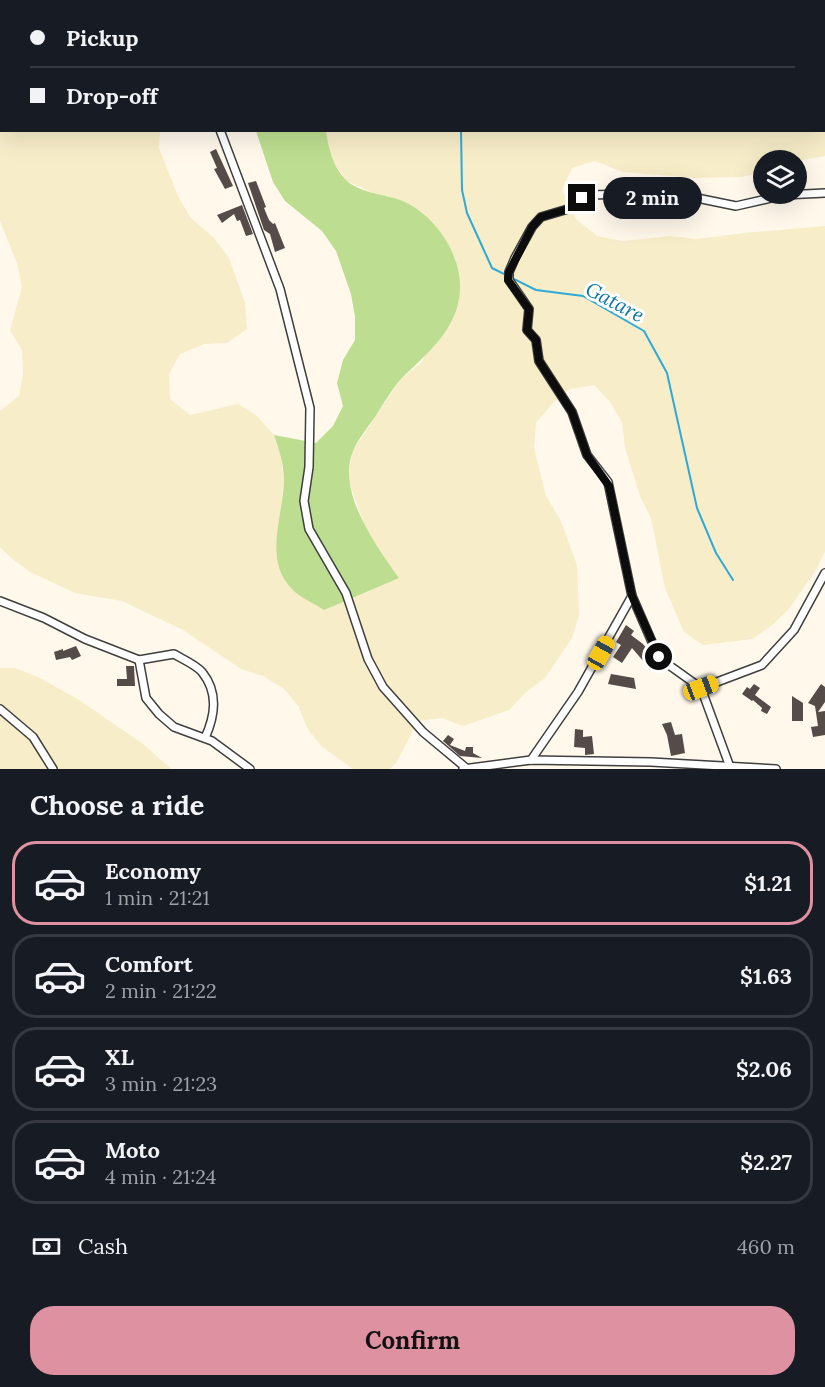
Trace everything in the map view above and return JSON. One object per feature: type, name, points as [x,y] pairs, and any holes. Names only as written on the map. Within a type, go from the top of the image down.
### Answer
[{"type":"street","points":[[221,132],[280,289],[310,408],[309,467],[304,501],[309,529],[346,593],[368,659],[383,687],[423,732],[464,768],[531,760],[651,762],[776,769]]},
{"type":"street","points":[[730,767],[701,688],[659,657],[632,596],[609,486],[587,455],[572,412],[539,361],[536,340],[527,330],[529,309],[508,280],[509,272],[532,227],[541,217],[568,209],[587,195],[632,194],[674,202],[692,197],[736,206],[784,195],[825,193]]},
{"type":"street","points":[[701,688],[762,665],[794,630],[825,573]]},
{"type":"street","points":[[531,760],[578,692],[632,596]]},
{"type":"street","points":[[0,601],[139,660],[174,654],[201,671],[211,691],[215,708],[205,738]]},
{"type":"street","points":[[139,660],[146,698],[159,714],[174,727],[205,738],[250,769]]},
{"type":"street","points":[[0,708],[33,737],[53,769]]},
{"type":"shaded area","points":[[0,132],[160,132],[159,148],[178,196],[190,217],[214,238],[229,258],[245,303],[247,329],[227,343],[204,344],[180,354],[169,374],[170,399],[190,415],[238,404],[257,416],[274,435],[280,452],[284,480],[277,535],[399,578],[367,532],[348,479],[352,452],[400,380],[422,362],[456,260],[441,234],[422,212],[399,200],[373,193],[347,181],[331,159],[326,132],[825,132],[825,156],[807,159],[807,150],[753,150],[753,174],[741,177],[695,178],[623,172],[595,161],[572,168],[562,190],[576,219],[597,236],[622,241],[671,236],[696,239],[825,226],[825,552],[816,570],[788,610],[771,626],[752,639],[703,645],[684,632],[665,588],[651,518],[640,496],[625,448],[622,422],[610,402],[594,385],[570,389],[552,404],[536,423],[534,448],[546,496],[560,519],[577,565],[579,615],[572,638],[545,678],[526,692],[509,710],[463,726],[442,718],[418,721],[396,763],[390,769],[353,769],[321,746],[307,728],[299,707],[284,689],[263,676],[241,669],[183,630],[122,601],[75,593],[30,572],[0,547],[0,411],[19,396],[23,374],[22,350],[10,330],[22,287],[17,263],[0,221]]},
{"type":"shaded area","points":[[0,668],[15,668],[38,677],[79,700],[143,744],[171,769],[0,769]]},
{"type":"green space","points":[[256,132],[326,132],[334,163],[341,175],[351,184],[363,190],[397,199],[422,213],[433,223],[450,248],[459,276],[458,304],[447,329],[394,388],[358,442],[349,467],[354,501],[361,518],[399,578],[324,610],[295,592],[283,578],[278,565],[277,537],[284,481],[282,463],[274,435],[316,443],[333,426],[343,406],[337,383],[343,360],[355,340],[355,317],[351,294],[336,251],[322,231],[285,201],[273,182]]},
{"type":"building","points":[[216,149],[233,186],[225,189],[214,169],[217,168],[210,152]]},
{"type":"building","points":[[256,181],[269,220],[275,223],[285,248],[275,252],[270,234],[264,230],[248,183]]},
{"type":"building","points":[[242,205],[253,234],[246,236],[240,220],[237,221],[234,214],[222,223],[217,215]]},
{"type":"building","points":[[626,625],[634,631],[631,635],[651,654],[655,662],[652,665],[646,660],[644,662],[632,648],[622,663],[613,657],[621,645],[616,642]]},
{"type":"building","points":[[76,646],[81,656],[72,660],[70,657],[56,660],[54,652]]},
{"type":"building","points":[[126,666],[134,666],[135,686],[117,686],[117,679],[127,679]]},
{"type":"building","points":[[611,674],[634,678],[636,689],[608,684]]},
{"type":"building","points":[[754,684],[760,688],[755,695],[771,707],[767,714],[761,711],[762,708],[753,700],[742,694],[747,687],[750,689]]},
{"type":"building","points":[[821,684],[825,687],[825,702],[818,712],[825,711],[825,735],[813,737],[811,727],[818,726],[815,706],[808,703]]},
{"type":"building","points":[[792,696],[803,703],[803,721],[792,721]]},
{"type":"building","points":[[671,722],[675,735],[682,734],[685,753],[671,756],[667,735],[662,724]]},
{"type":"building","points":[[575,729],[583,730],[583,737],[592,736],[594,754],[585,755],[585,748],[574,747]]},
{"type":"building","points":[[448,735],[454,739],[450,745],[465,751],[466,747],[473,747],[473,753],[482,758],[460,756],[443,741]]},
{"type":"waterway","name":"Gatare","points":[[461,132],[462,190],[467,213],[492,268],[536,290],[583,296],[644,331],[667,373],[697,508],[716,553],[733,580]]},
{"type":"route","points":[[582,198],[568,209],[541,217],[532,227],[515,258],[508,280],[529,309],[527,330],[536,340],[539,361],[572,412],[587,455],[608,482],[632,596],[659,657]]}]
